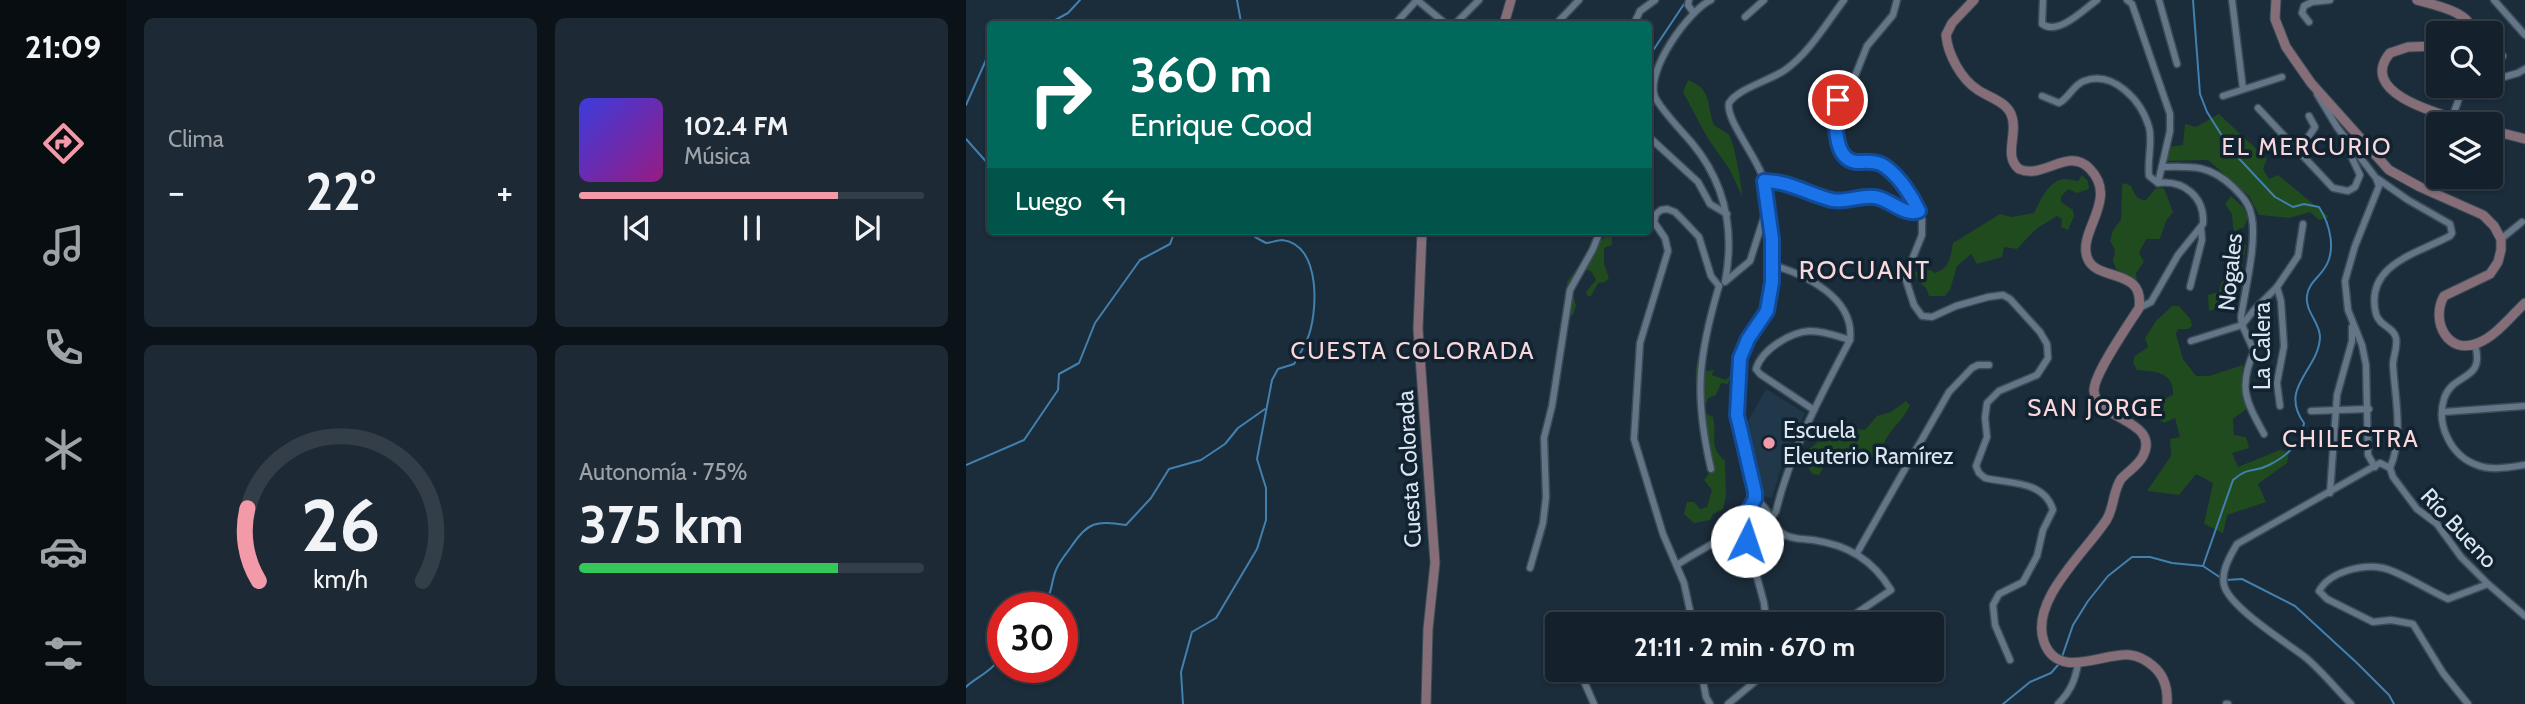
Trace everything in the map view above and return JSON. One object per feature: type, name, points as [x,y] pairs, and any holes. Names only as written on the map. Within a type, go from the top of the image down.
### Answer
[{"type":"street","points":[[1398,21],[1417,0],[1442,21]]},
{"type":"street","points":[[1458,21],[1479,0]]},
{"type":"street","points":[[1505,21],[1511,0]]},
{"type":"street","points":[[1559,21],[1579,0]]},
{"type":"street","points":[[1635,21],[1640,11],[1655,0]]},
{"type":"street","points":[[1689,0],[1688,5],[1693,12]]},
{"type":"street","points":[[1711,0],[1693,12],[1664,56],[1653,84],[1656,97],[1698,150],[1717,180],[1727,214],[1730,238],[1722,284],[1705,337],[1699,374],[1700,410],[1711,469]]},
{"type":"street","points":[[1745,17],[1764,0]]},
{"type":"street","points":[[1677,565],[1734,530],[1755,499],[1754,482],[1737,415],[1739,365],[1748,339],[1767,311],[1773,265],[1764,181],[1730,115],[1729,103],[1739,94],[1784,71],[1801,56],[1844,0]]},
{"type":"street","points":[[1897,0],[1893,15],[1867,46],[1853,81],[1838,100],[1837,137],[1843,155],[1852,162],[1875,162],[1886,167],[1908,192],[1919,211],[1922,235],[1905,277],[1918,312],[1932,317],[1955,306],[2003,295],[2010,299],[2040,332],[2047,344],[2048,358],[2037,375],[1999,391],[1987,403],[1984,418],[1987,438],[1976,466],[1985,478],[2035,488],[2045,495],[2053,510],[2043,530],[2037,556],[2023,582],[1999,594],[1993,605],[1995,625],[2010,660]]},
{"type":"street","points":[[1975,0],[1952,23],[1947,35],[1954,62],[1964,78],[2009,111],[2014,125],[2012,158],[2019,169],[2035,172],[2068,160],[2090,169],[2099,189],[2100,200],[2086,254],[2098,270],[2118,275],[2132,283],[2139,294],[2139,308],[2099,373],[2094,388],[2096,399],[2102,406],[2140,432],[2146,448],[2140,461],[2121,480],[2107,518],[2051,595],[2044,610],[2043,639],[2053,655],[2078,664],[2127,654],[2138,656],[2159,671],[2173,704]]},
{"type":"street","points":[[2043,0],[2042,24],[2053,28],[2063,25],[2097,0]]},
{"type":"street","points":[[2127,0],[2132,4],[2171,114],[2170,131],[2158,183]]},
{"type":"street","points":[[2159,0],[2177,64]]},
{"type":"street","points":[[2232,0],[2244,89]]},
{"type":"street","points":[[2258,108],[2333,188],[2348,191],[2355,187],[2360,176],[2337,127],[2280,35],[2275,19],[2276,0]]},
{"type":"street","points":[[2309,22],[2302,13],[2305,6],[2312,2],[2330,0]]},
{"type":"street","points":[[2417,0],[2468,21]]},
{"type":"street","points":[[2494,0],[2525,35]]},
{"type":"street","points":[[2426,46],[2408,47],[2390,54],[2384,62],[2383,76],[2390,89],[2401,98],[2437,112]]},
{"type":"street","points":[[2503,78],[2525,69]]},
{"type":"street","points":[[2223,96],[2282,77]]},
{"type":"street","points":[[2042,96],[2059,103],[2079,84],[2093,79],[2122,87],[2128,93],[2148,125],[2149,176],[2158,183],[2178,183],[2190,190],[2202,211],[2202,240],[2190,287]]},
{"type":"street","points":[[2311,83],[2389,170],[2483,215],[2494,226],[2501,239],[2498,262],[2490,274],[2454,290],[2444,296],[2440,303],[2438,322],[2446,337],[2466,345],[2475,345],[2491,335],[2525,303]]},
{"type":"street","points":[[2298,152],[2315,127],[2309,116]]},
{"type":"street","points":[[2337,127],[2376,178],[2408,200],[2450,223],[2452,228],[2450,236],[2392,265],[2378,279],[2376,312],[2380,321],[2393,332],[2397,342],[2393,365],[2397,388],[2396,448],[2390,468],[2380,463],[2237,544],[2230,556],[2224,580],[2232,598],[2274,635],[2306,658],[2351,704]]},
{"type":"street","points":[[2503,133],[2525,139]]},
{"type":"street","points":[[1652,140],[1698,182],[1710,204],[1727,214]]},
{"type":"street","name":"Nogales","points":[[2162,167],[2197,167],[2216,173],[2238,192],[2251,212],[2252,237],[2241,317],[2254,351],[2243,386],[2249,408],[2264,434]]},
{"type":"street","points":[[2330,493],[2335,411],[2340,380],[2352,341],[2345,281],[2362,226],[2379,190],[2376,178]]},
{"type":"street","points":[[1764,181],[1788,184],[1831,200],[1874,197],[1886,200],[1906,212],[1919,211]]},
{"type":"street","points":[[1722,284],[1750,261],[1768,206]]},
{"type":"street","points":[[1690,612],[1684,583],[1663,534],[1634,439],[1640,343],[1668,251],[1665,238],[1654,222],[1661,210],[1675,212],[1699,237],[1713,282],[1722,284]]},
{"type":"street","points":[[2501,239],[2522,222]]},
{"type":"street","points":[[2191,341],[2242,325],[2277,287],[2298,256],[2303,224]]},
{"type":"street","points":[[2139,308],[2151,302],[2178,255],[2201,229]]},
{"type":"street","name":"Cuesta Colorada","points":[[1422,235],[1419,329],[1434,563],[1427,629],[1426,704]]},
{"type":"street","points":[[1530,568],[1543,523],[1546,497],[1544,438],[1552,406],[1570,290],[1599,235]]},
{"type":"street","points":[[1772,517],[1787,470],[1850,340],[1848,318],[1829,294],[1794,271],[1773,265]]},
{"type":"street","name":"La Calera","points":[[2277,287],[2281,300],[2284,346],[2277,383],[2280,406]]},
{"type":"street","points":[[2352,325],[2362,345],[2366,365],[2368,455],[2375,467]]},
{"type":"street","points":[[1814,410],[1756,369],[1758,362],[1772,348],[1802,332],[1822,332],[1850,340]]},
{"type":"street","points":[[2475,345],[2477,365],[2472,374],[2457,381],[2443,400],[2442,422],[2448,441],[2476,465],[2525,465]]},
{"type":"street","points":[[1857,553],[1949,392],[1972,368],[1989,365]]},
{"type":"street","points":[[2442,412],[2525,406]]},
{"type":"street","points":[[2311,411],[2369,409]]},
{"type":"street","name":"Río Bueno","points":[[2390,468],[2393,477],[2417,509],[2437,524],[2461,557],[2525,616]]},
{"type":"street","points":[[1755,499],[1769,510],[1782,533],[1857,553],[1874,566],[1891,590],[1858,612]]},
{"type":"street","points":[[1742,521],[1765,612]]},
{"type":"street","points":[[2468,704],[2443,673],[2413,624],[2391,620],[2373,622],[2327,599],[2319,591],[2326,581],[2342,572],[2357,568],[2383,568],[2448,599],[2488,584]]},
{"type":"street","points":[[2058,704],[2068,695],[2076,678],[2078,664]]},
{"type":"street","points":[[1584,682],[1594,704]]},
{"type":"street","points":[[1704,682],[1710,704]]},
{"type":"street","points":[[1728,704],[1755,682]]},
{"type":"street","points":[[2166,704],[2167,691]]},
{"type":"shaded area","name":"Escuela Eleuterio Ramírez","points":[[1766,389],[1805,413],[1784,458],[1772,498],[1760,495],[1744,428]]},
{"type":"green space","points":[[1688,80],[1705,93],[1714,125],[1728,134],[1733,144],[1742,196],[1730,170],[1707,137],[1683,92]]},
{"type":"green space","points":[[2219,114],[2267,159],[2263,169],[2269,179],[2278,175],[2329,217],[2319,220],[2310,212],[2290,218],[2259,215],[2249,196],[2208,160],[2166,161],[2167,147],[2183,145],[2185,124],[2196,127]]},
{"type":"green space","points":[[2082,175],[2088,181],[2089,189],[2077,193],[2068,189],[2061,197],[2061,202],[2073,210],[2074,216],[2068,230],[2061,227],[2062,219],[2057,216],[2036,229],[2017,249],[2004,247],[2002,257],[1977,264],[1971,254],[1957,266],[1950,290],[1945,296],[1929,296],[1926,288],[1917,280],[1915,273],[1918,270],[1931,270],[1935,273],[1944,268],[1949,261],[1953,243],[2000,214],[2011,217],[2034,213],[2046,192],[2055,183],[2066,179],[2078,181]]},
{"type":"green space","points":[[2125,183],[2143,200],[2155,189],[2164,188],[2173,212],[2166,221],[2160,239],[2146,239],[2139,253],[2144,262],[2136,273],[2137,282],[2116,269],[2113,261],[2115,250],[2110,241],[2113,230],[2121,220],[2122,185]]},
{"type":"green space","points":[[2231,196],[2243,207],[2248,218],[2244,227],[2235,231],[2232,214],[2225,204]]},
{"type":"green space","points":[[1605,235],[1612,235],[1612,245],[1604,248],[1604,264],[1609,278],[1598,283],[1591,296],[1587,296],[1586,292],[1596,280],[1591,271],[1584,269],[1573,293],[1576,306],[1573,315],[1566,318],[1567,282],[1593,246]]},
{"type":"green space","points":[[2246,245],[2238,294],[2227,297],[2209,311],[2208,295],[2219,292],[2225,279],[2232,279],[2232,264],[2241,247]]},
{"type":"green space","points":[[2172,306],[2179,306],[2191,320],[2192,326],[2178,329],[2176,334],[2183,359],[2196,376],[2209,376],[2243,365],[2241,385],[2246,409],[2233,419],[2234,435],[2246,437],[2249,448],[2232,453],[2238,467],[2280,450],[2289,452],[2287,463],[2258,484],[2266,502],[2227,515],[2223,533],[2204,524],[2213,483],[2196,474],[2179,495],[2147,491],[2171,456],[2170,439],[2180,437],[2175,418],[2164,423],[2146,410],[2155,395],[2165,399],[2173,395],[2170,381],[2156,372],[2137,370],[2133,362],[2135,356],[2148,347],[2145,338],[2156,321]]},
{"type":"green space","points":[[1704,348],[1707,354],[1702,369],[1714,370],[1712,375],[1726,380],[1732,374],[1728,384],[1721,383],[1716,395],[1708,398],[1704,409],[1713,417],[1716,450],[1725,461],[1726,496],[1723,509],[1713,514],[1710,520],[1694,523],[1684,514],[1687,502],[1694,502],[1700,509],[1707,507],[1712,490],[1704,480],[1712,469],[1701,425],[1696,388],[1698,358]]},
{"type":"green space","points":[[1906,401],[1910,405],[1887,437],[1882,450],[1862,461],[1834,459],[1819,475],[1812,474],[1803,458],[1804,452],[1818,442],[1827,427],[1839,422],[1854,423],[1858,429],[1865,430],[1877,416],[1891,412]]},
{"type":"waterway","points":[[1053,21],[1068,13],[1080,0]]},
{"type":"waterway","points":[[1237,0],[1241,21]]},
{"type":"waterway","points":[[2193,0],[2200,94],[2207,112],[2231,150],[2275,197],[2293,207],[2304,204],[2319,207],[2329,229],[2331,246],[2328,262],[2311,285],[2307,296],[2308,307],[2320,337],[2318,349],[2297,389],[2295,399],[2304,423],[2303,430],[2292,448],[2282,457],[2233,480],[2203,566]]},
{"type":"waterway","points":[[1652,52],[1684,4]]},
{"type":"waterway","points":[[966,105],[987,58]]},
{"type":"waterway","points":[[966,139],[987,163]]},
{"type":"waterway","points":[[966,465],[1024,440],[1058,390],[1059,374],[1079,363],[1095,323],[1140,260],[1170,244],[1173,235]]},
{"type":"waterway","points":[[1183,704],[1181,672],[1192,632],[1216,618],[1257,549],[1266,520],[1266,488],[1257,459],[1272,380],[1278,369],[1294,364],[1311,329],[1314,282],[1304,254],[1295,244],[1282,240],[1266,243],[1255,235]]},
{"type":"waterway","points":[[1050,592],[1059,564],[1083,532],[1100,523],[1126,525],[1151,498],[1169,469],[1201,460],[1225,444],[1238,428],[1265,409]]},
{"type":"waterway","points":[[2062,657],[2073,625],[2088,601],[2108,576],[2132,557],[2150,557],[2172,563],[2203,566],[2221,578]]},
{"type":"waterway","points":[[2226,580],[2242,579],[2295,606],[2357,663],[2389,695],[2394,704]]},
{"type":"waterway","points":[[2003,704],[2030,682],[2051,673],[2058,665]]},
{"type":"waterway","points":[[966,687],[987,672]]},
{"type":"place","name":"Escuela Eleuterio Ramírez","points":[[1769,443]]},
{"type":"district","name":"EL MERCURIO","points":[[2307,147]]},
{"type":"district","name":"ROCUANT","points":[[1865,270]]},
{"type":"district","name":"CUESTA COLORADA","points":[[1413,351]]},
{"type":"district","name":"SAN JORGE","points":[[2096,408]]},
{"type":"district","name":"CHILECTRA","points":[[2351,439]]},
{"type":"route","points":[[1747,541],[1742,521],[1755,499],[1755,492],[1737,415],[1739,365],[1748,339],[1767,311],[1772,282],[1772,239],[1764,181],[1788,184],[1831,200],[1874,197],[1897,205],[1906,212],[1919,211],[1908,192],[1886,167],[1875,162],[1852,162],[1843,155],[1837,137],[1838,100]]}]
